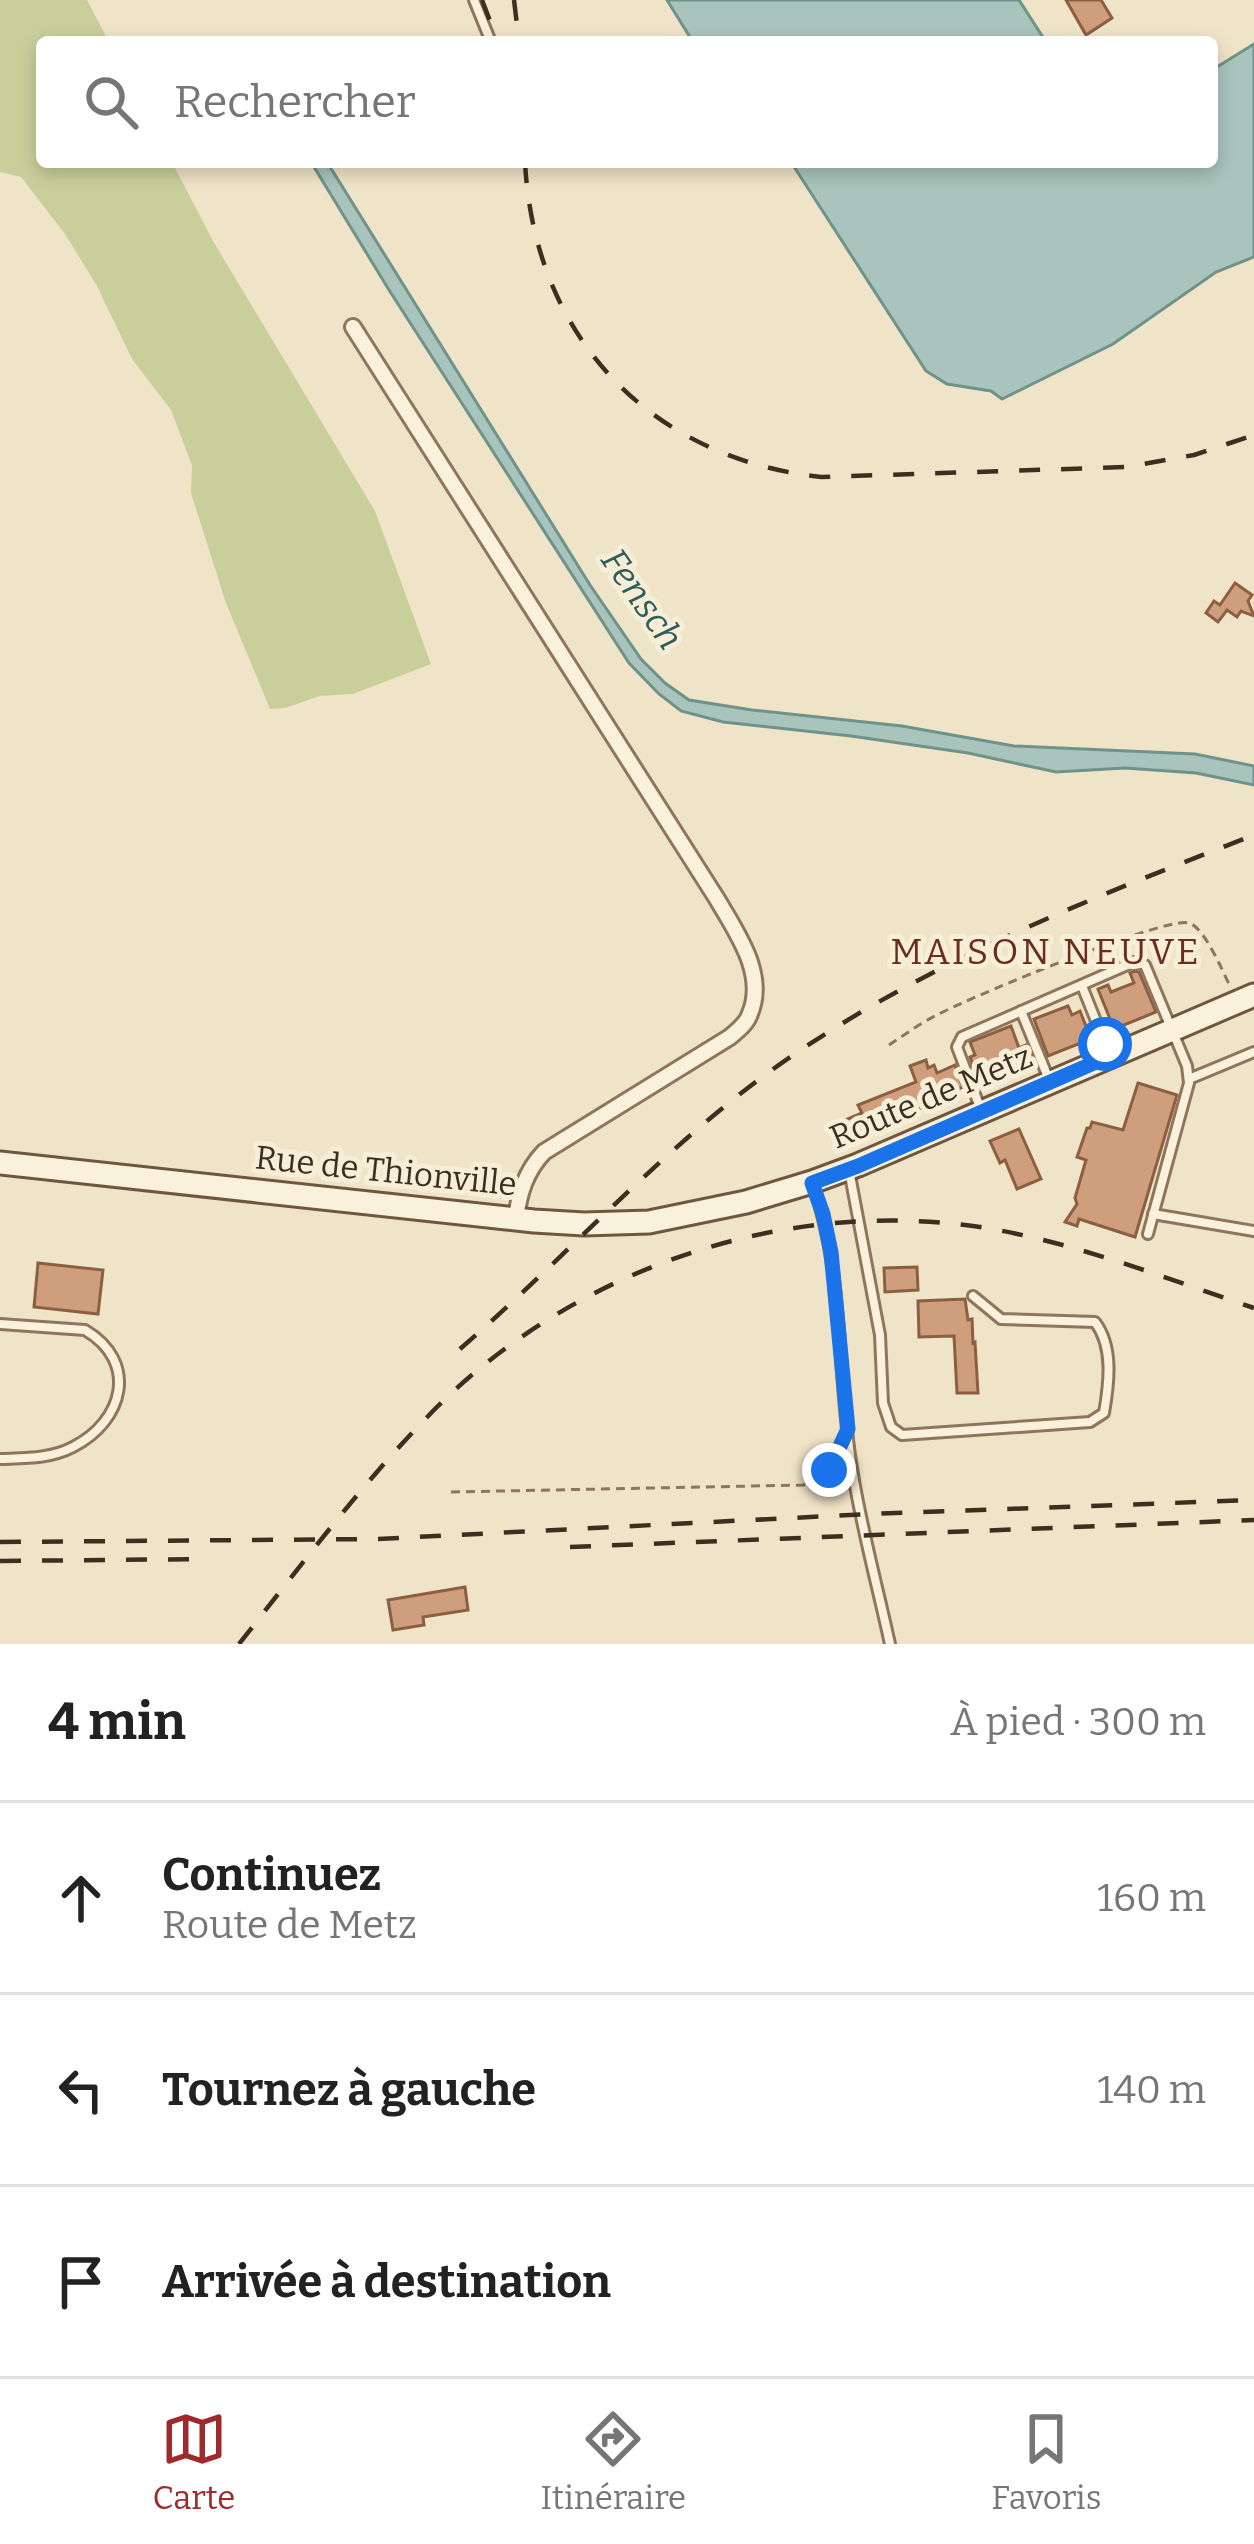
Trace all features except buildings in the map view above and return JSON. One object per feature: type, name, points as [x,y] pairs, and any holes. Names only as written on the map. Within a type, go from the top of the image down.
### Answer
[{"type":"main road","name":"Route de Metz","points":[[763,1197],[848,1169],[1246,998]]},
{"type":"main road","name":"Rue de Thionville","points":[[0,1163],[584,1224],[627,1224],[698,1214],[763,1197]]},
{"type":"street","points":[[353,327],[717,899],[753,970],[755,994],[740,1028],[544,1152],[526,1179],[517,1219]]},
{"type":"lane","points":[[474,0],[489,36]]},
{"type":"lane","points":[[982,1112],[958,1041],[1140,962],[1149,970],[1189,1079],[1148,1234]]},
{"type":"lane","points":[[1082,986],[1110,1056]]},
{"type":"lane","points":[[1022,1011],[1050,1082]]},
{"type":"lane","points":[[1189,1079],[1254,1052]]},
{"type":"lane","points":[[848,1169],[880,1335],[884,1403],[891,1427],[902,1435],[950,1432],[1090,1422],[1104,1413],[1109,1383],[1104,1334],[1095,1322],[1001,1319],[973,1296]]},
{"type":"lane","points":[[812,1183],[831,1252],[851,1463],[890,1644]]},
{"type":"lane","points":[[1154,1214],[1254,1231]]},
{"type":"lane","points":[[0,1324],[85,1330],[96,1336],[117,1363],[121,1381],[117,1401],[105,1421],[75,1447],[39,1458],[0,1459]]},
{"type":"path","points":[[890,1045],[941,1012],[1175,923],[1198,928],[1246,998]]},
{"type":"path","points":[[451,1492],[803,1486],[829,1470],[848,1429]]},
{"type":"green space","points":[[0,0],[87,0],[106,36],[36,36],[36,168],[175,168],[213,241],[375,511],[431,664],[353,694],[320,696],[270,709],[226,603],[191,493],[192,465],[171,410],[132,359],[97,286],[65,234],[21,177],[0,172]]},
{"type":"water","points":[[667,0],[1019,0],[1042,36],[689,36]]},
{"type":"water","points":[[1254,44],[1254,257],[1216,272],[1113,344],[1002,399],[991,391],[947,384],[926,371],[795,168],[1218,168],[1218,66]]},
{"type":"water","points":[[315,168],[331,168],[641,659],[689,700],[902,726],[1014,746],[1195,754],[1254,766],[1254,785],[1196,773],[1125,768],[1056,772],[968,753],[723,722],[681,711],[629,663]]},
{"type":"railway","points":[[482,0],[496,36]]},
{"type":"railway","points":[[514,0],[518,36]]},
{"type":"railway","points":[[526,168],[533,224],[551,282],[577,333],[612,377],[654,415],[703,444],[759,465],[821,477],[1126,467],[1194,455],[1254,435]]},
{"type":"railway","points":[[460,1349],[685,1140],[822,1036],[1001,939],[1254,835]]},
{"type":"railway","points":[[239,1644],[335,1522],[438,1406],[495,1357],[557,1314],[624,1279],[694,1252],[767,1233],[842,1222],[917,1221],[992,1229],[1059,1244],[1254,1308]]},
{"type":"railway","points":[[0,1542],[377,1539],[1254,1500]]},
{"type":"railway","points":[[570,1547],[1254,1520]]},
{"type":"railway","points":[[0,1561],[210,1559]]},
{"type":"district","name":"MAISON NEUVE","points":[[1046,952]]},
{"type":"route","points":[[829,1470],[848,1429],[831,1252],[812,1183],[1110,1056],[1105,1044]]},
{"type":"water label","name":"Fensch","points":[[642,599]]}]
